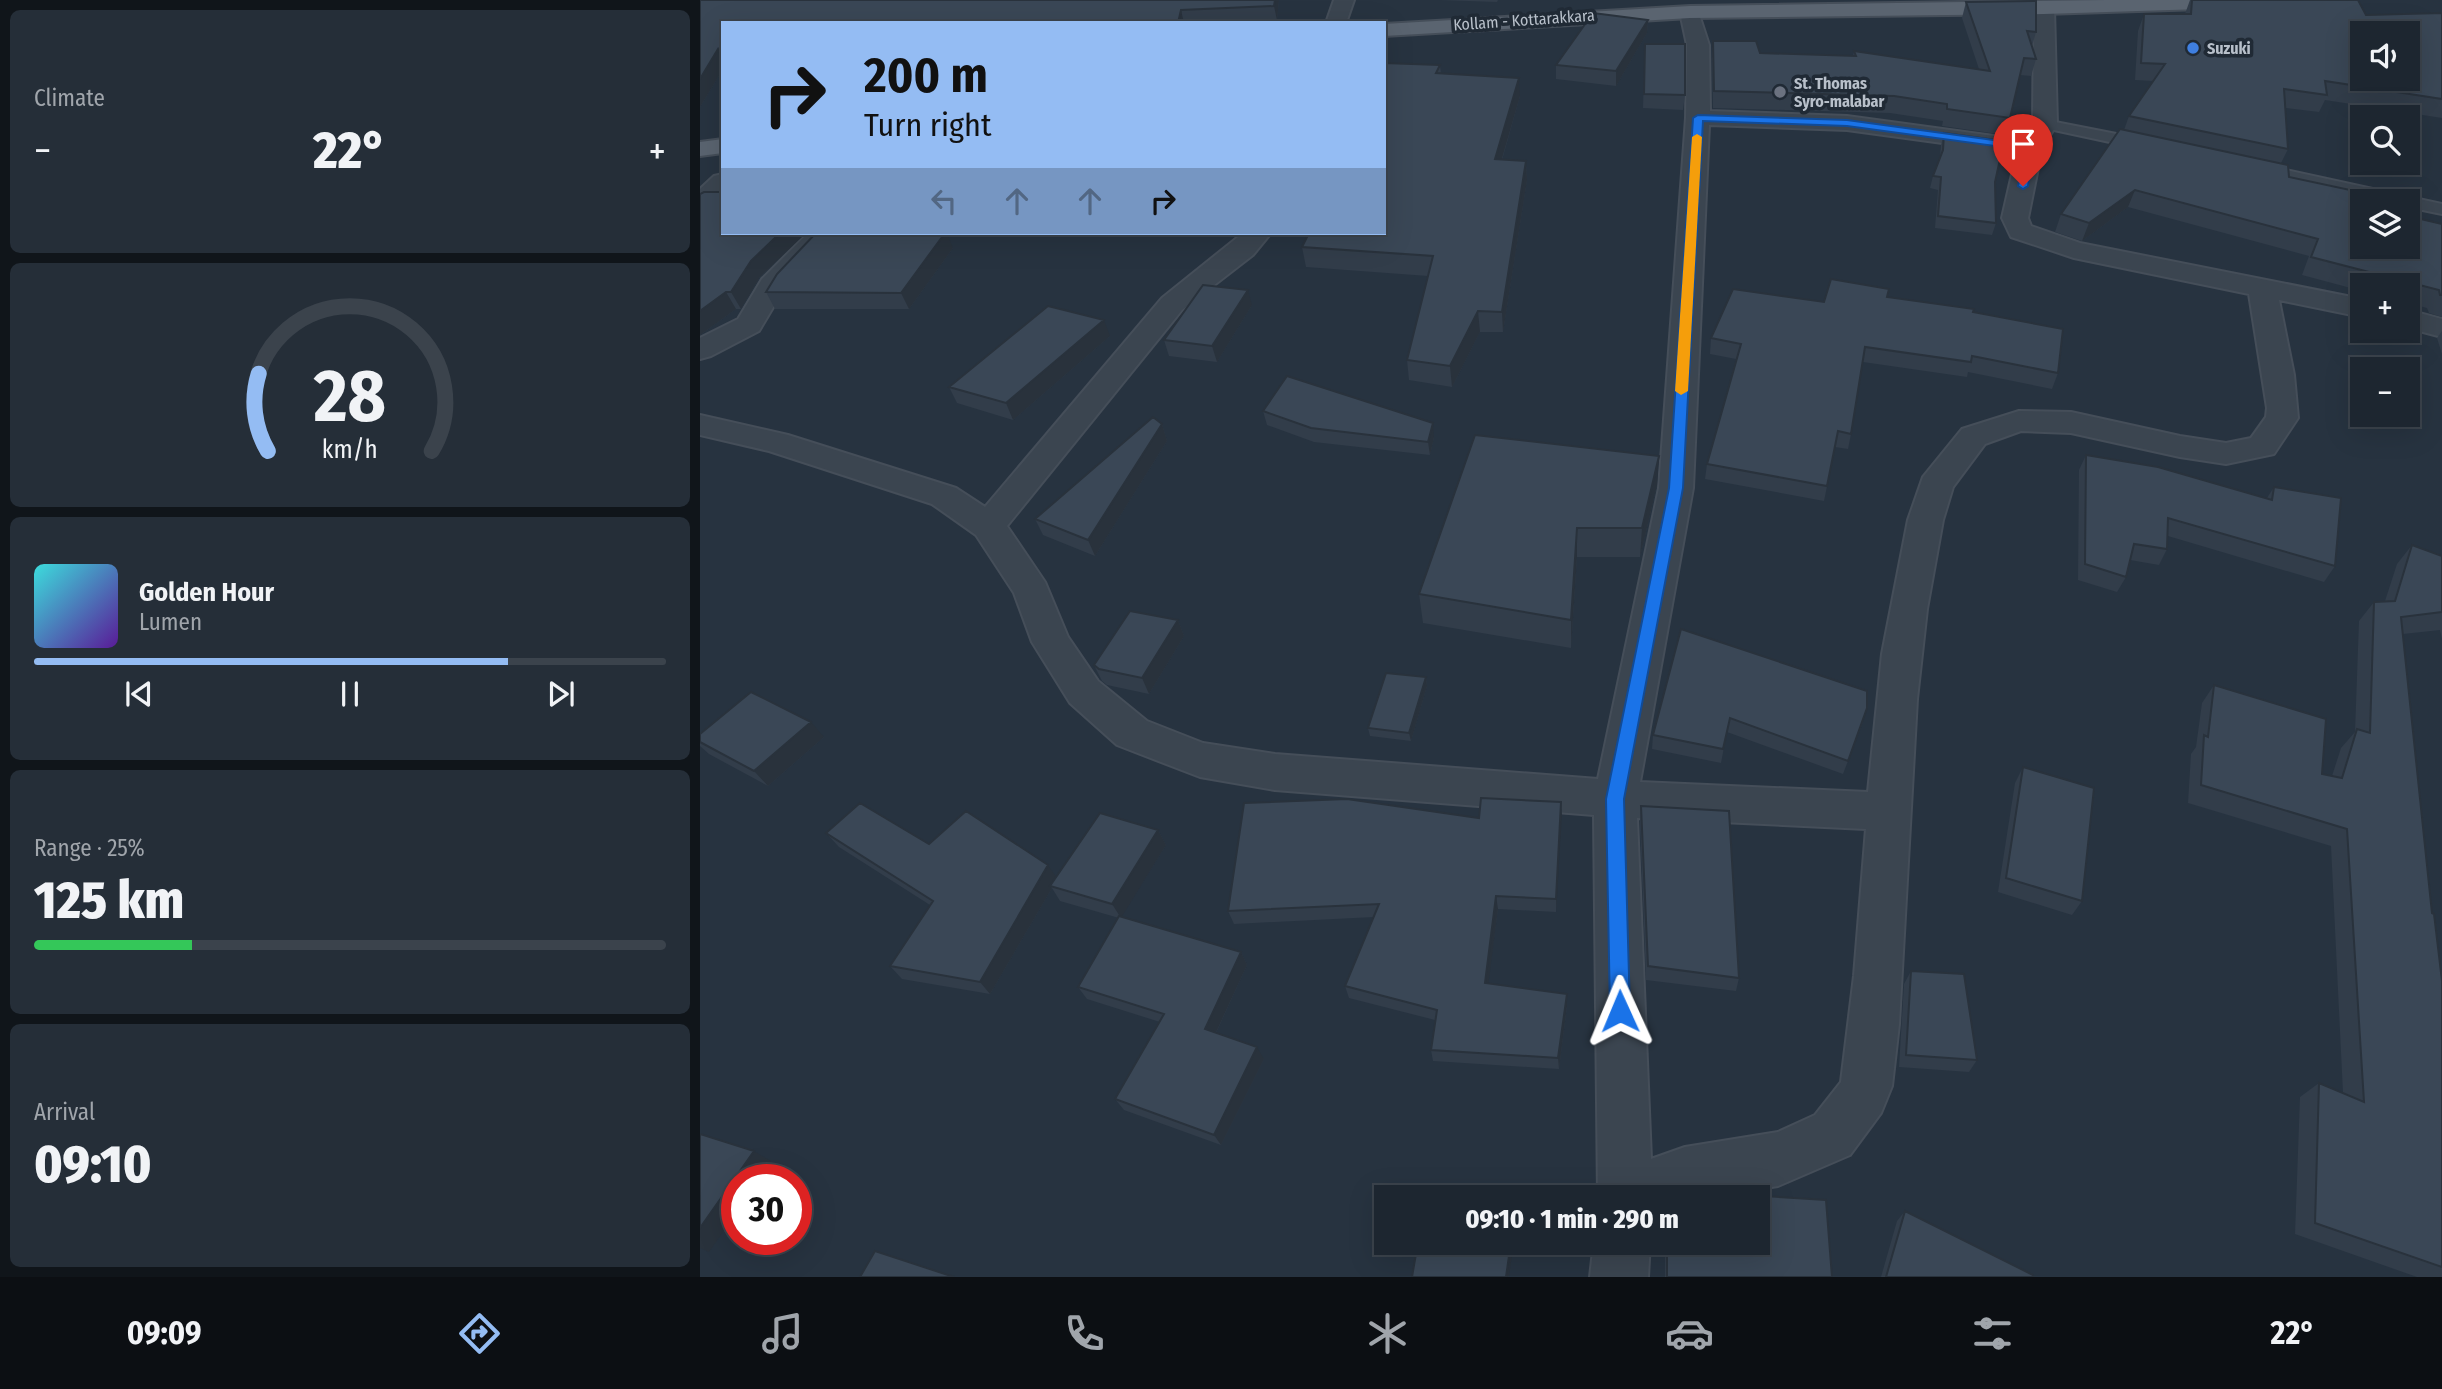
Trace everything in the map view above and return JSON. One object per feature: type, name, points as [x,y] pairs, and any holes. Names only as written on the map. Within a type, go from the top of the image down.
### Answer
[{"type":"main road","name":"Kollam - Kottarakkara","points":[[1386,30],[1705,8],[2045,8],[2123,2],[2293,0]]},
{"type":"main road","points":[[700,149],[721,146]]},
{"type":"street","points":[[1337,21],[1345,0]]},
{"type":"street","points":[[1625,1185],[1615,799],[1676,488],[1698,118],[1698,45],[1705,8]]},
{"type":"street","points":[[2045,8],[2045,124],[2030,148],[2015,218],[2020,231],[2074,250],[2262,286],[2350,306]]},
{"type":"street","points":[[1698,118],[1847,123],[2030,148]]},
{"type":"street","points":[[700,202],[721,183]]},
{"type":"street","points":[[700,350],[749,325],[772,285],[821,235]]},
{"type":"street","points":[[989,526],[1172,304],[1243,249],[1256,235]]},
{"type":"street","points":[[1651,1185],[1696,1172],[1775,1160],[1833,1135],[1864,1090],[1877,1006],[1904,621],[1923,529],[1939,479],[1950,458],[1968,439],[1989,425],[2013,419],[2071,423],[2207,452],[2256,450],[2272,440],[2284,414],[2262,286]]},
{"type":"street","points":[[2420,322],[2442,328]]},
{"type":"street","points":[[700,425],[776,442],[944,496],[989,526],[1032,592],[1051,642],[1084,692],[1132,733],[1200,760],[1275,772],[1615,799],[1890,812]]},
{"type":"street","points":[[1619,1277],[1621,1255]]},
{"type":"lane","points":[[2045,124],[2161,147]]},
{"type":"lane","points":[[2238,164],[2350,189]]},
{"type":"lane","points":[[2420,205],[2442,209]]},
{"type":"building","points":[[700,0],[1275,0],[1274,6],[1181,10],[1178,21],[721,21],[721,57],[718,49],[700,79]]},
{"type":"building","points":[[2192,0],[2358,0],[2366,15],[2442,13],[2442,99],[2390,91],[2420,91],[2420,21],[2350,21],[2350,85],[2325,81],[2327,95],[2284,89],[2288,149],[2129,116],[2165,64],[2141,63],[2144,14],[2191,14]]},
{"type":"building","points":[[2036,1],[2036,32],[2027,31],[2036,59],[2024,58],[2010,118],[1947,109],[1947,104],[1894,96],[1714,91],[1713,41],[1756,41],[1760,53],[1856,56],[1854,51],[1990,71],[1966,2]]},
{"type":"building","points":[[1593,13],[1648,20],[1616,71],[1556,65]]},
{"type":"building","points":[[1645,44],[1685,44],[1685,95],[1644,94]]},
{"type":"building","points":[[1386,63],[1440,65],[1436,73],[1519,78],[1495,159],[1526,161],[1502,312],[1478,311],[1450,366],[1407,360],[1433,256],[1302,247],[1308,235],[1386,235]]},
{"type":"building","points":[[2120,129],[2288,165],[2289,177],[2350,190],[2350,259],[2420,259],[2420,219],[2442,224],[2442,295],[2439,290],[2420,285],[2420,273],[2373,273],[2311,257],[2318,239],[2135,190],[2089,223],[2061,214]]},
{"type":"building","points":[[1944,133],[2004,141],[1995,182],[1996,223],[1938,216],[1941,177],[1933,176],[1943,150]]},
{"type":"building","points":[[721,192],[721,235],[778,235],[751,261],[731,292],[726,292],[700,311],[700,194]]},
{"type":"building","points":[[814,235],[944,235],[901,293],[766,292],[777,274]]},
{"type":"building","points":[[1831,279],[1889,289],[1887,297],[1974,309],[1973,312],[2063,329],[2058,373],[1972,356],[1971,362],[1865,347],[1851,434],[1838,431],[1827,486],[1707,464],[1741,344],[1711,338],[1733,289],[1824,302]]},
{"type":"building","points":[[1203,285],[1248,290],[1212,346],[1164,340]]},
{"type":"building","points":[[1048,306],[1104,320],[1006,403],[949,387]]},
{"type":"building","points":[[1287,376],[1433,423],[1428,442],[1311,428],[1263,411]]},
{"type":"building","points":[[1153,417],[1162,424],[1088,540],[1035,519]]},
{"type":"building","points":[[1475,435],[1659,456],[1642,528],[1577,528],[1571,620],[1419,594]]},
{"type":"building","points":[[2086,455],[2158,467],[2272,500],[2274,487],[2341,498],[2335,566],[2168,518],[2167,549],[2134,544],[2126,577],[2085,564]]},
{"type":"building","points":[[2412,545],[2442,556],[2442,612],[2401,617],[2432,913],[2442,981],[2442,1267],[2315,1223],[2319,1083],[2364,1102],[2347,829],[2201,785],[2204,735],[2208,737],[2214,685],[2326,719],[2322,774],[2342,778],[2357,729],[2370,733],[2374,602],[2395,601]]},
{"type":"building","points":[[1130,611],[1178,620],[1142,678],[1099,669],[1094,665]]},
{"type":"building","points":[[1681,629],[1867,691],[1867,708],[1848,761],[1730,718],[1723,749],[1653,735]]},
{"type":"building","points":[[1386,673],[1426,677],[1409,733],[1368,728]]},
{"type":"building","points":[[751,692],[811,722],[754,771],[700,742],[700,734]]},
{"type":"building","points":[[2023,767],[2094,788],[2082,901],[2006,878]]},
{"type":"building","points":[[1481,798],[1561,802],[1556,899],[1496,896],[1485,983],[1567,994],[1558,1058],[1431,1050],[1437,1010],[1345,986],[1379,904],[1228,911],[1244,803],[1347,799],[1479,818]]},
{"type":"building","points":[[860,803],[929,844],[966,811],[1048,865],[980,982],[890,966],[933,901],[826,833]]},
{"type":"building","points":[[1641,806],[1729,811],[1739,978],[1648,966]]},
{"type":"building","points":[[1100,813],[1158,830],[1112,904],[1050,886]]},
{"type":"building","points":[[1119,916],[1241,952],[1205,1029],[1257,1047],[1214,1135],[1115,1099],[1164,1014],[1078,987]]},
{"type":"building","points":[[1911,971],[1964,974],[1977,1060],[1906,1055]]},
{"type":"building","points":[[700,1134],[754,1151],[745,1164],[721,1164],[721,1198],[700,1228]]},
{"type":"building","points":[[1770,1196],[1826,1200],[1832,1277],[1667,1277],[1667,1255],[1770,1255]]},
{"type":"building","points":[[1905,1211],[2033,1275],[2033,1277],[1886,1277]]},
{"type":"building","points":[[875,1251],[954,1277],[860,1277]]},
{"type":"building","points":[[1416,1255],[1509,1255],[1506,1277],[1412,1277]]},
{"type":"slow traffic","points":[[1681,391],[1697,137]]},
{"type":"place","name":"Suzuki","points":[[2193,48]]},
{"type":"place","name":"St. Thomas Syro-malabar","points":[[1780,92]]},
{"type":"route","points":[[1620,1011],[1615,799],[1676,488],[1698,118],[1847,123],[2030,148],[2023,186]]}]
